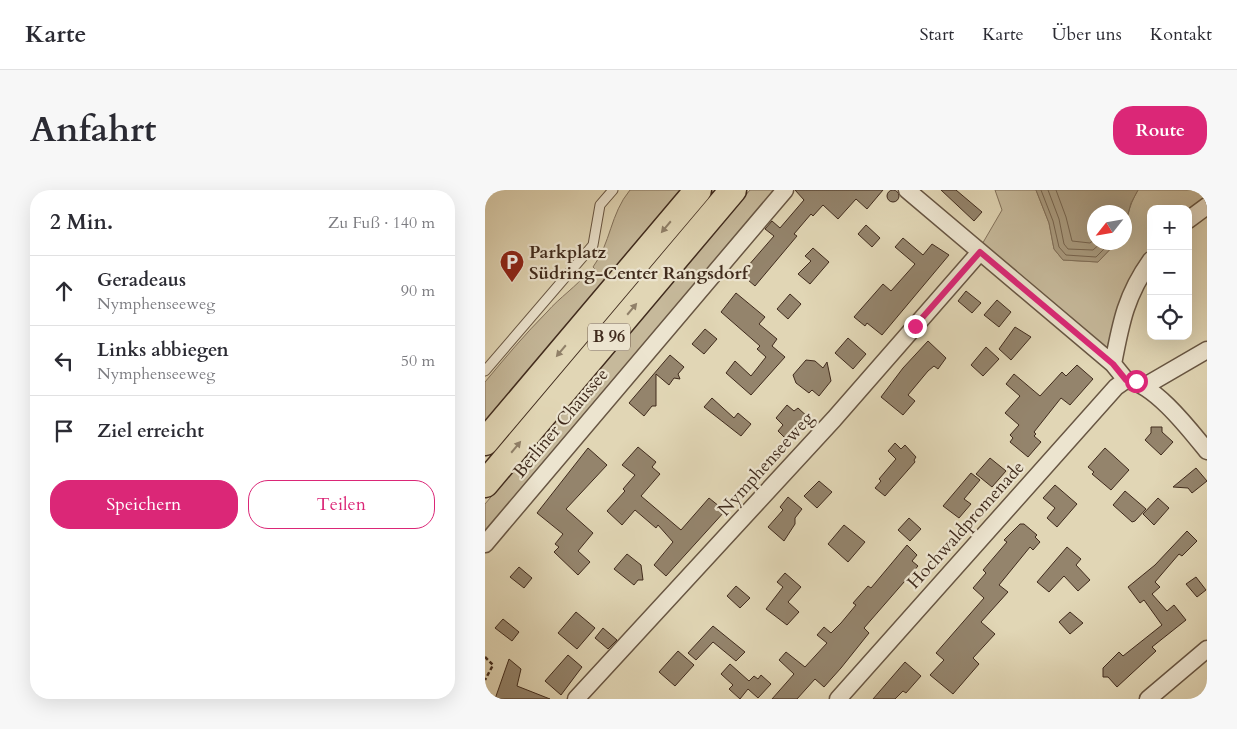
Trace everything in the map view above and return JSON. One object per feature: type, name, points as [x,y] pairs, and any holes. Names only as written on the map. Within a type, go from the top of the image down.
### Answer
[{"type":"main road","name":"B 96","points":[[485,442],[698,190]]},
{"type":"main road","name":"B 96","points":[[485,484],[733,190]]},
{"type":"street","name":"Berliner Chaussee","points":[[485,544],[785,190]]},
{"type":"street","points":[[907,190],[1113,364],[1126,380],[1136,381],[1145,386],[1187,426],[1207,451]]},
{"type":"street","points":[[1192,217],[1207,206]]},
{"type":"street","name":"Nymphenseeweg","points":[[576,699],[827,426],[980,252]]},
{"type":"street","points":[[1113,364],[1124,309],[1138,278],[1147,266]]},
{"type":"street","points":[[1145,386],[1207,350]]},
{"type":"street","name":"Hochwaldpromenade","points":[[838,699],[1116,387],[1126,380]]},
{"type":"street","points":[[1148,699],[1207,650]]},
{"type":"lane","points":[[485,371],[593,245],[600,205],[613,190]]},
{"type":"path","points":[[485,657],[493,665],[485,680]]},
{"type":"shaded area","points":[[630,190],[686,190],[485,428],[485,382],[523,337],[552,307],[589,271],[592,273],[595,269],[593,267],[604,248],[618,209]]},
{"type":"shaded area","points":[[750,190],[776,190],[485,535],[485,504]]},
{"type":"shaded area","points":[[995,190],[1036,190],[1049,223],[1054,249],[1063,260],[1098,262],[1109,250],[1132,250],[1131,205],[1138,190],[1207,190],[1207,202],[1192,212],[1192,205],[1147,205],[1147,265],[1112,360],[981,246],[1002,210]]},
{"type":"water","points":[[1036,190],[1138,190],[1130,205],[1087,205],[1087,250],[1109,250],[1098,262],[1063,260],[1054,249],[1049,223]]},
{"type":"building","points":[[795,190],[883,190],[867,209],[856,199],[838,219],[823,205],[813,216],[811,214],[794,234],[797,236],[755,286],[741,274],[774,236],[765,229],[772,221],[780,228],[804,200]]},
{"type":"building","points":[[895,190],[898,191],[898,201],[891,202],[888,201],[887,194],[888,191]]},
{"type":"building","points":[[941,190],[956,190],[982,212],[974,221]]},
{"type":"building","points":[[866,225],[880,238],[872,247],[858,234]]},
{"type":"building","points":[[903,238],[923,255],[932,244],[949,255],[882,335],[867,323],[865,326],[854,317],[883,284],[891,291],[915,264],[895,247]]},
{"type":"building","points":[[813,248],[829,262],[810,284],[798,274],[811,261],[805,256]]},
{"type":"building","points":[[966,291],[981,303],[972,313],[958,301]]},
{"type":"building","points":[[736,293],[765,317],[759,324],[777,339],[772,346],[785,357],[751,395],[726,373],[735,361],[751,376],[766,357],[757,349],[760,346],[721,312]]},
{"type":"building","points":[[790,294],[801,304],[788,319],[777,309]]},
{"type":"building","points":[[997,300],[1011,312],[999,327],[984,315]]},
{"type":"building","points":[[1015,327],[1031,337],[1011,360],[999,349]]},
{"type":"building","points":[[705,329],[717,339],[704,354],[692,344]]},
{"type":"building","points":[[848,338],[866,354],[853,369],[835,353]]},
{"type":"building","points":[[928,341],[946,358],[938,369],[934,366],[928,371],[908,395],[915,401],[903,415],[881,397],[903,368]]},
{"type":"building","points":[[986,347],[999,359],[983,376],[971,365]]},
{"type":"building","points":[[670,355],[684,367],[678,374],[680,379],[674,378],[669,385],[656,374],[656,406],[652,406],[644,416],[629,403]]},
{"type":"building","points":[[806,360],[815,361],[823,368],[827,362],[831,381],[819,396],[812,390],[809,393],[796,383],[793,375]]},
{"type":"building","points":[[1077,365],[1093,379],[1070,405],[1061,398],[1034,432],[1036,434],[1034,436],[1041,442],[1028,457],[1010,442],[1013,438],[1010,435],[1019,425],[1005,413],[1020,396],[1006,384],[1014,374],[1040,396],[1062,372],[1066,376]]},
{"type":"building","points":[[712,398],[734,418],[738,413],[751,424],[741,436],[704,407]]},
{"type":"building","points":[[787,405],[794,411],[798,408],[809,418],[788,441],[778,431],[783,425],[776,418]]},
{"type":"building","points":[[1151,427],[1162,427],[1162,432],[1173,442],[1161,455],[1145,440],[1151,433]]},
{"type":"building","points":[[895,443],[901,449],[905,445],[916,457],[915,462],[885,496],[875,488],[881,481],[879,479],[896,459],[888,451]]},
{"type":"building","points":[[638,447],[656,462],[652,467],[660,474],[641,496],[681,530],[709,498],[725,511],[666,576],[654,565],[673,542],[658,525],[656,528],[635,510],[622,525],[607,511],[625,491],[623,489],[635,475],[622,465]]},
{"type":"building","points":[[588,448],[607,465],[566,509],[593,533],[578,551],[590,562],[578,575],[554,552],[559,547],[555,544],[563,534],[537,513]]},
{"type":"building","points":[[1105,448],[1129,470],[1111,490],[1092,474],[1094,472],[1088,467]]},
{"type":"building","points":[[990,458],[1006,471],[992,487],[976,474]]},
{"type":"building","points":[[1196,468],[1207,481],[1192,493],[1188,488],[1173,487]]},
{"type":"building","points":[[971,473],[980,480],[964,499],[971,504],[959,518],[943,506]]},
{"type":"building","points":[[819,481],[832,492],[817,508],[804,496]]},
{"type":"building","points":[[1055,485],[1077,504],[1057,527],[1047,518],[1055,508],[1043,498]]},
{"type":"building","points":[[1125,491],[1146,509],[1132,522],[1113,505]]},
{"type":"building","points":[[788,497],[802,509],[795,518],[795,524],[784,541],[768,527],[783,510],[780,507]]},
{"type":"building","points":[[1158,498],[1169,508],[1154,525],[1143,514]]},
{"type":"building","points":[[909,518],[921,529],[910,541],[898,530]]},
{"type":"building","points":[[1020,524],[1024,524],[1037,535],[1035,537],[1040,542],[1033,550],[1030,547],[999,585],[1008,592],[981,622],[995,634],[973,658],[979,664],[953,694],[930,675],[944,660],[936,653],[984,598],[973,588],[986,573],[983,570],[1007,542],[1004,540]]},
{"type":"building","points":[[844,525],[865,542],[848,562],[828,544]]},
{"type":"building","points":[[1187,531],[1197,541],[1182,556],[1179,554],[1155,582],[1160,587],[1152,594],[1167,611],[1174,605],[1186,620],[1152,647],[1156,651],[1117,687],[1108,677],[1103,677],[1103,668],[1119,652],[1123,656],[1162,625],[1144,600],[1140,603],[1128,587],[1155,565]]},
{"type":"building","points":[[907,545],[917,555],[912,561],[918,566],[864,628],[869,633],[841,668],[824,687],[815,679],[797,699],[772,699],[794,674],[779,660],[786,652],[805,667],[827,643],[817,635],[824,627],[831,633],[841,623],[856,605],[853,603],[868,586],[871,588]]},
{"type":"building","points":[[1067,547],[1081,559],[1076,565],[1090,580],[1078,591],[1064,576],[1049,592],[1037,582]]},
{"type":"building","points":[[627,554],[641,565],[643,580],[638,580],[634,585],[614,569]]},
{"type":"building","points":[[519,567],[532,578],[524,588],[510,577]]},
{"type":"building","points":[[785,573],[801,587],[788,602],[799,612],[787,625],[766,609],[783,587],[777,582]]},
{"type":"building","points":[[1196,577],[1206,590],[1197,597],[1186,584]]},
{"type":"building","points":[[736,586],[750,598],[740,608],[727,596]]},
{"type":"building","points":[[576,612],[595,628],[577,649],[558,633]]},
{"type":"building","points":[[1070,612],[1083,623],[1070,634],[1059,622]]},
{"type":"building","points":[[503,619],[519,632],[512,641],[495,628]]},
{"type":"building","points":[[713,626],[745,652],[736,661],[713,642],[696,660],[688,653]]},
{"type":"building","points":[[603,628],[617,640],[608,649],[595,638]]},
{"type":"building","points":[[678,651],[694,665],[675,686],[659,672]]},
{"type":"building","points":[[568,655],[582,667],[561,695],[545,681]]},
{"type":"building","points":[[509,659],[521,669],[517,686],[550,699],[495,699]]},
{"type":"building","points":[[905,662],[921,676],[906,693],[903,691],[895,699],[873,699]]},
{"type":"building","points":[[730,664],[749,681],[754,676],[758,679],[761,675],[771,684],[758,698],[748,689],[740,699],[729,689],[733,685],[721,674]]},
{"type":"place","name":"Parkplatz Südring-Center Rangsdorf","points":[[512,283]]},
{"type":"route","points":[[915,326],[980,252],[1113,364],[1126,380],[1136,381]]}]
